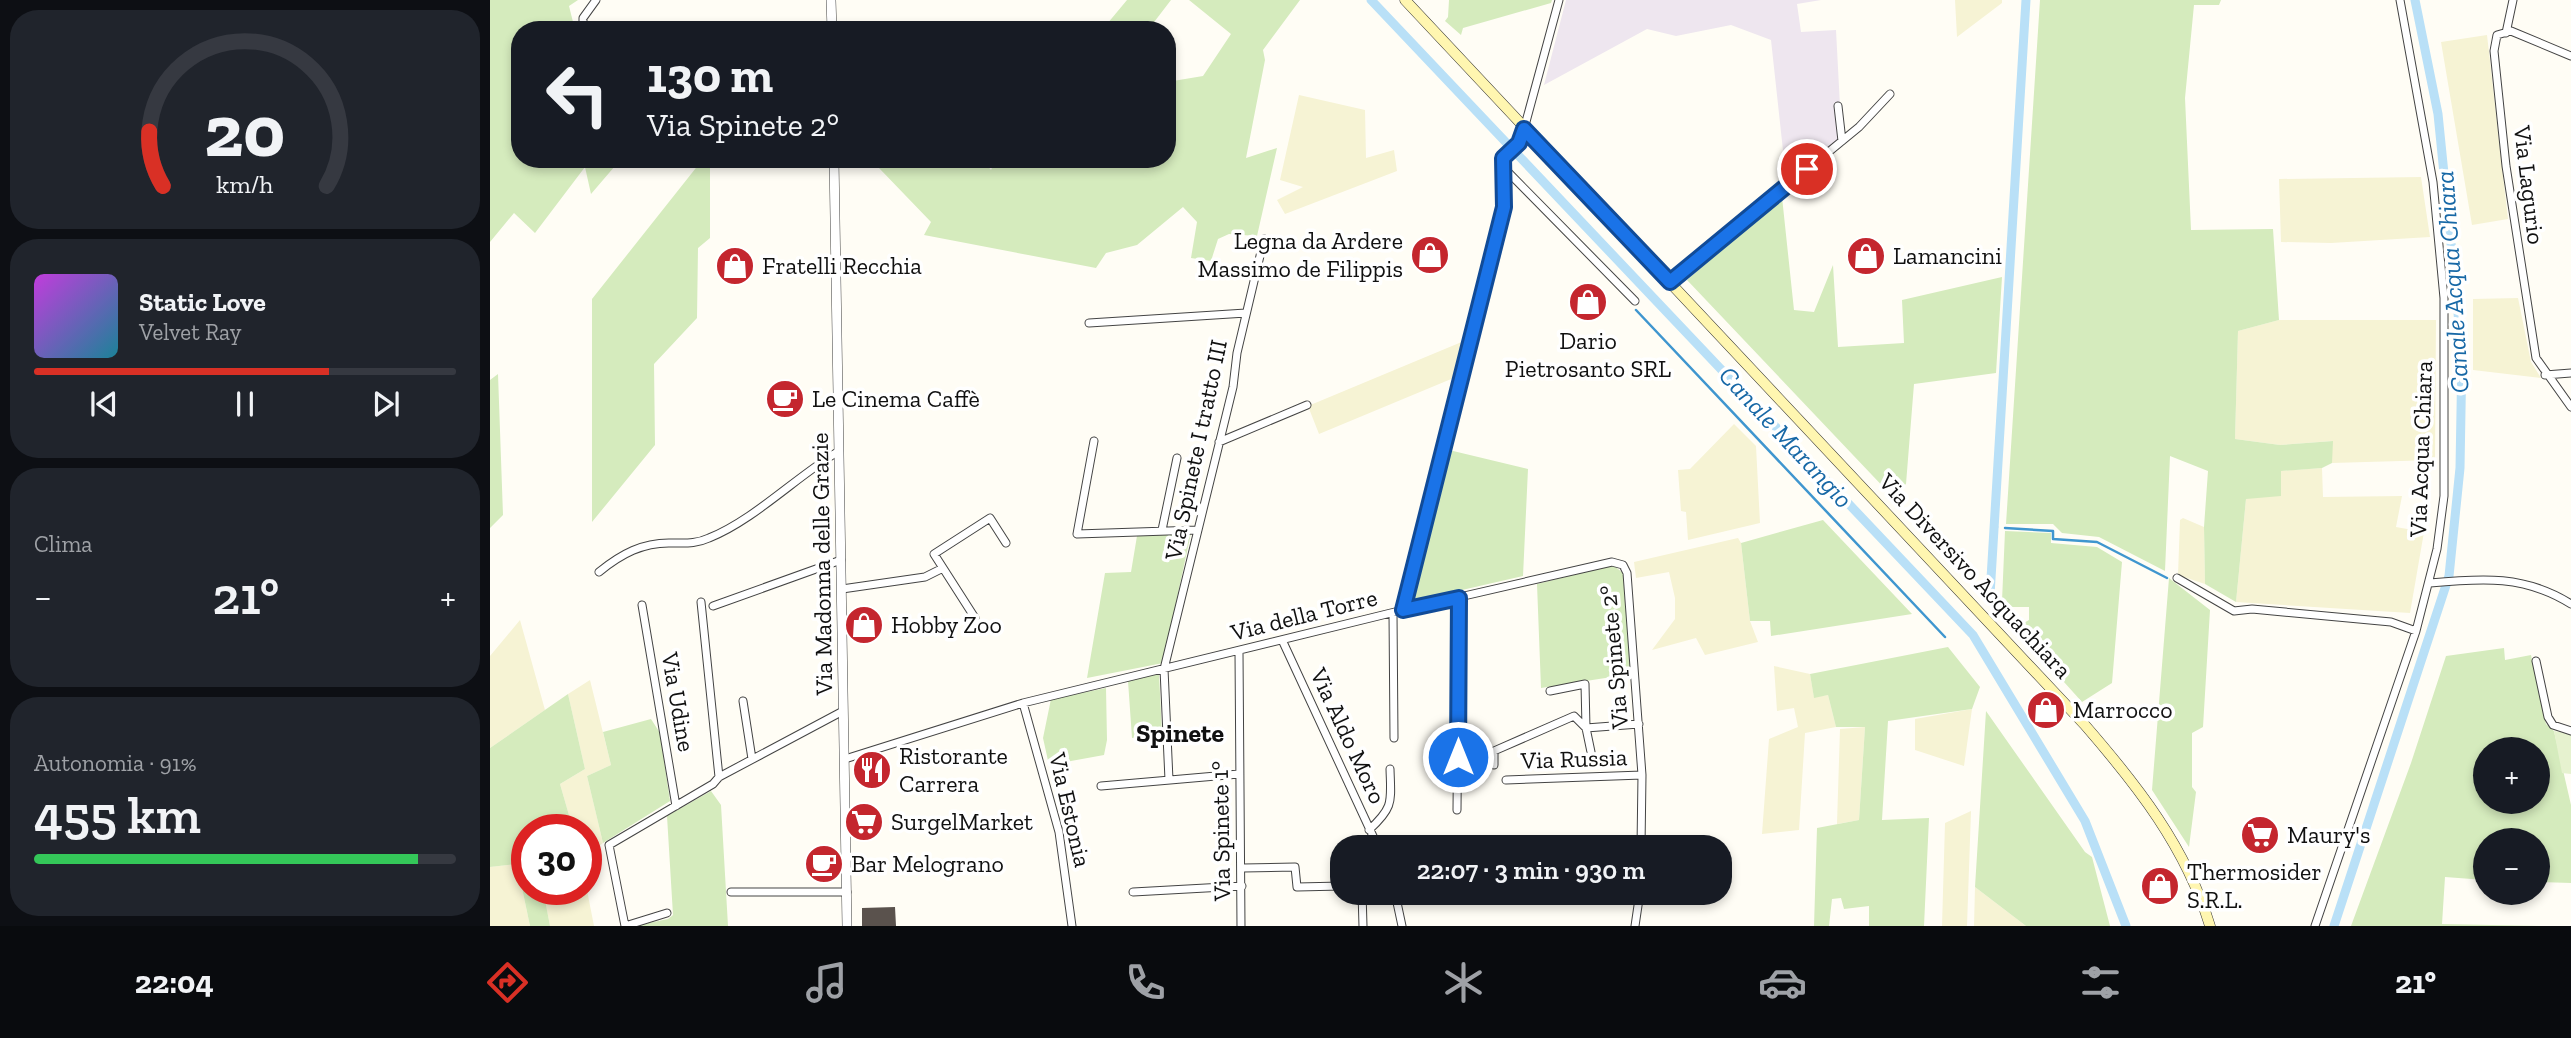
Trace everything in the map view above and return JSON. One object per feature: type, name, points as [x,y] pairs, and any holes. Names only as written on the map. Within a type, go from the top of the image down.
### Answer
[{"type":"main road","name":"Via Diversivo Acquachiara","points":[[1405,0],[1893,519],[2117,762],[2179,851],[2210,926]]},
{"type":"street","points":[[583,21],[596,0]]},
{"type":"street","points":[[831,0],[832,21]]},
{"type":"street","name":"Via della Torre","points":[[845,759],[1023,703],[1283,642],[1403,610],[1504,207],[1503,158],[1519,143],[1524,129],[1559,0]]},
{"type":"street","name":"Via Acqua Chiara","points":[[2315,926],[2434,583],[2444,496],[2444,298],[2433,182],[2400,0]]},
{"type":"street","points":[[2513,0],[2505,33],[2511,32],[2571,56]]},
{"type":"street","name":"Via Lagurio","points":[[2505,33],[2497,35],[2494,51],[2506,166],[2536,358],[2571,407]]},
{"type":"street","points":[[1670,282],[1842,141],[1890,94]]},
{"type":"street","points":[[1838,106],[1842,141]]},
{"type":"street","name":"Via Madonna delle Grazie","points":[[834,168],[848,926]]},
{"type":"street","points":[[1504,168],[1635,301]]},
{"type":"street","name":"Via Spinete I tratto III","points":[[1169,780],[1164,669],[1219,442],[1264,239]]},
{"type":"street","points":[[1088,323],[1246,313]]},
{"type":"street","points":[[2545,374],[2571,373]]},
{"type":"street","points":[[1219,442],[1307,405]]},
{"type":"street","points":[[1094,441],[1077,534],[1198,530]]},
{"type":"street","points":[[599,572],[617,557],[632,550],[649,545],[687,544],[707,540],[728,529],[839,451]]},
{"type":"street","points":[[1163,530],[1177,458]]},
{"type":"street","points":[[975,618],[934,554],[989,518],[1006,543]]},
{"type":"street","points":[[713,606],[841,560]]},
{"type":"street","name":"Via Spinete 2°","points":[[1403,610],[1612,562],[1623,565],[1627,573],[1639,724],[1641,835]]},
{"type":"street","points":[[842,589],[925,577],[943,568]]},
{"type":"street","points":[[2177,578],[2234,611],[2252,609],[2391,622],[2416,631]]},
{"type":"street","points":[[2434,583],[2508,579],[2549,590],[2571,604]]},
{"type":"street","points":[[1457,810],[1459,598]]},
{"type":"street","points":[[701,602],[719,777]]},
{"type":"street","name":"Via Udine","points":[[642,604],[677,806]]},
{"type":"street","points":[[1393,613],[1394,738]]},
{"type":"street","name":"Via Aldo Moro","points":[[1283,642],[1372,835]]},
{"type":"street","name":"Via Spinete 1°","points":[[1239,652],[1239,774],[1243,868],[1241,926]]},
{"type":"street","points":[[2536,661],[2548,717],[2553,725],[2571,731]]},
{"type":"street","points":[[1550,691],[1586,684],[1586,728],[1591,752]]},
{"type":"street","points":[[743,701],[752,759]]},
{"type":"street","name":"Via Estonia","points":[[1023,703],[1059,832],[1072,926]]},
{"type":"street","points":[[667,913],[625,926],[609,845],[713,784],[719,777],[844,711]]},
{"type":"street","points":[[1494,765],[1494,751],[1574,716],[1586,728],[1639,724]]},
{"type":"street","points":[[1369,830],[1386,814],[1391,796],[1390,769]]},
{"type":"street","points":[[1101,786],[1239,774]]},
{"type":"street","name":"Via Russia","points":[[1507,780],[1642,775]]},
{"type":"street","points":[[1243,868],[1295,867],[1297,887],[1330,886]]},
{"type":"street","points":[[1133,892],[1242,886]]},
{"type":"street","points":[[731,892],[847,892]]},
{"type":"street","points":[[1362,905],[1363,926]]},
{"type":"street","points":[[1397,905],[1402,926]]},
{"type":"street","points":[[1635,926],[1638,905]]},
{"type":"shaded area","points":[[1566,0],[1821,0],[1797,4],[1801,32],[1836,30],[1839,139],[1786,178],[1771,40],[1731,25],[1676,36],[1647,29],[1544,85]]},
{"type":"shaded area","points":[[1955,0],[2002,0],[2002,3],[1957,37]]},
{"type":"shaded area","points":[[2487,35],[2508,219],[2472,225],[2441,42]]},
{"type":"shaded area","points":[[1299,95],[1365,110],[1366,158],[1394,150],[1397,171],[1285,214],[1277,200],[1303,187],[1280,180]]},
{"type":"shaded area","points":[[2421,177],[2430,237],[2331,243],[2281,242],[2279,179]]},
{"type":"shaded area","points":[[2518,298],[2531,362],[2541,378],[2473,370],[2473,299]]},
{"type":"shaded area","points":[[2279,320],[2436,320],[2435,460],[2332,463],[2332,441],[2280,445],[2235,439],[2238,331]]},
{"type":"shaded area","points":[[1464,341],[1456,377],[1319,434],[1308,406]]},
{"type":"shaded area","points":[[1734,424],[1756,446],[1760,523],[1688,540],[1686,512],[1681,511],[1678,470],[1690,469]]},
{"type":"shaded area","points":[[2322,468],[2323,497],[2402,496],[2396,527],[2424,532],[2410,613],[2236,602],[2246,499],[2280,471]]},
{"type":"shaded area","points":[[2183,518],[2204,527],[2205,584],[2178,575],[2180,520]]},
{"type":"shaded area","points":[[1738,538],[1741,543],[1750,621],[1758,642],[1705,655],[1696,638],[1652,650],[1675,619],[1675,598],[1669,572],[1636,578],[1634,562]]},
{"type":"shaded area","points":[[520,620],[545,710],[490,748],[490,656]]},
{"type":"shaded area","points":[[1774,666],[1810,674],[1814,697],[1828,695],[1836,727],[1805,733],[1799,830],[1762,834],[1769,739],[1798,727],[1794,708],[1777,711]]},
{"type":"shaded area","points":[[590,680],[611,765],[587,776],[596,814],[569,814],[560,784],[585,769],[568,694]]},
{"type":"shaded area","points":[[1972,709],[1964,766],[1915,750],[1915,719]]},
{"type":"shaded area","points":[[1865,727],[1859,820],[1837,824],[1840,729]]},
{"type":"shaded area","points":[[1971,811],[1967,926],[1942,926],[1945,823]]},
{"type":"shaded area","points":[[511,865],[511,905],[526,905],[530,926],[490,926],[490,867]]},
{"type":"shaded area","points":[[1975,887],[2026,926],[1974,926]]},
{"type":"shaded area","points":[[546,905],[590,905],[594,926],[550,926]]},
{"type":"green space","points":[[490,0],[578,0],[569,6],[573,21],[511,21],[511,168],[584,168],[535,233],[514,213],[490,242]]},
{"type":"green space","points":[[1127,0],[1171,0],[1155,21],[1110,21]]},
{"type":"green space","points":[[1189,0],[1300,0],[1263,50],[1265,60],[1246,158],[1277,148],[1257,236],[1229,234],[1218,239],[1211,261],[1191,258],[1197,222],[1183,207],[1137,245],[1106,253],[1096,268],[924,235],[931,222],[879,168],[1176,168],[1176,80],[1203,76],[1231,34]]},
{"type":"green space","points":[[1449,0],[1552,0],[1551,3],[1463,28],[1461,35],[1445,21],[1448,17]]},
{"type":"green space","points":[[2040,0],[2221,0],[2219,5],[2194,5],[2185,98],[2191,230],[2273,229],[2279,320],[2238,331],[2235,439],[2280,445],[2333,441],[2332,463],[2322,468],[2281,471],[2281,496],[2246,499],[2236,602],[2205,584],[2204,527],[2208,471],[2170,456],[2165,571],[2099,537],[2062,533],[2053,524],[2006,524]]},
{"type":"green space","points":[[585,168],[613,168],[591,194]]},
{"type":"green space","points":[[696,168],[710,168],[710,238],[698,248],[697,318],[654,364],[655,445],[592,522],[592,299]]},
{"type":"green space","points":[[1782,197],[1794,310],[1814,312],[1833,265],[1838,347],[1904,343],[1902,300],[2002,277],[1996,373],[1914,384],[1906,484],[1890,494],[1687,280]]},
{"type":"green space","points":[[498,374],[503,515],[490,528],[490,380]]},
{"type":"green space","points":[[1449,450],[1528,469],[1523,576],[1414,601],[1411,596]]},
{"type":"green space","points":[[1823,520],[1912,614],[1771,636],[1770,621],[1750,621],[1741,543]]},
{"type":"green space","points":[[2005,531],[2051,533],[2051,543],[2097,547],[2122,562],[2112,683],[2082,702],[2019,632],[2022,624],[2029,620],[2029,607],[2006,607],[2002,601]]},
{"type":"green space","points":[[1191,533],[1163,663],[1087,678],[1105,573],[1131,572],[1137,536]]},
{"type":"green space","points":[[1613,565],[1623,573],[1631,674],[1541,688],[1537,584]]},
{"type":"green space","points":[[2169,578],[2210,610],[2203,727],[2192,733],[2192,787],[2196,792],[2189,847],[2152,790]]},
{"type":"green space","points":[[1948,647],[1980,687],[1972,709],[1888,721],[1882,820],[1929,818],[1924,926],[1869,926],[1869,906],[1844,909],[1841,898],[1832,899],[1829,926],[1814,926],[1817,828],[1859,820],[1865,727],[1836,727],[1828,695],[1814,698],[1810,674]]},
{"type":"green space","points":[[2504,648],[2505,660],[2531,655],[2546,724],[2554,731],[2571,805],[2571,883],[2550,882],[2550,828],[2473,828],[2473,879],[2445,877],[2442,924],[2546,926],[2351,926],[2411,763],[2446,656]]},
{"type":"green space","points":[[1159,674],[1162,734],[1132,738],[1128,681]]},
{"type":"green space","points":[[1106,688],[1107,740],[1104,755],[1049,765],[1043,738],[1051,699]]},
{"type":"green space","points":[[568,694],[585,769],[560,784],[569,814],[511,814],[511,865],[490,867],[490,748]]},
{"type":"green space","points":[[1986,711],[2085,852],[2092,857],[2110,926],[2026,926],[1975,887]]},
{"type":"green space","points":[[651,719],[660,733],[670,801],[603,843],[602,814],[596,814],[587,776],[611,765],[603,732]]},
{"type":"green space","points":[[2554,731],[2571,734],[2571,774],[2562,773]]},
{"type":"green space","points":[[711,791],[721,805],[728,926],[634,926],[668,919],[673,915],[667,816]]},
{"type":"green space","points":[[526,905],[546,905],[550,926],[530,926]]},
{"type":"building","name":"Le Cinema Caffè","points":[[779,383],[792,383],[792,405],[778,405]]},
{"type":"building","name":"Ristorante Carrera","points":[[881,760],[885,772],[862,780],[858,767]]},
{"type":"building","points":[[895,907],[896,926],[862,926],[862,908]]},
{"type":"waterway","name":"Canale Marangio","points":[[1371,0],[1973,635],[2085,821],[2126,926]]},
{"type":"waterway","points":[[1990,595],[2026,0]]},
{"type":"waterway","name":"Canale Acqua Chiara","points":[[2334,926],[2449,576],[2460,468],[2462,353],[2438,114],[2415,0]]},
{"type":"waterway","points":[[1636,310],[1945,637]]},
{"type":"waterway","points":[[2005,528],[2053,531],[2053,539],[2097,542],[2167,578]]},
{"type":"place","name":"Legna da Ardere Massimo de Filippis","points":[[1430,255]]},
{"type":"place","name":"Lamancini","points":[[1866,256]]},
{"type":"place","name":"Fratelli Recchia","points":[[735,266]]},
{"type":"place","name":"Dario Pietrosanto SRL","points":[[1588,302]]},
{"type":"place","name":"Le Cinema Caffè","points":[[785,399]]},
{"type":"place","name":"Hobby Zoo","points":[[864,625]]},
{"type":"place","name":"Marrocco","points":[[2046,710]]},
{"type":"place","name":"Ristorante Carrera","points":[[872,770]]},
{"type":"place","name":"SurgelMarket","points":[[864,822]]},
{"type":"place","name":"Maury's","points":[[2260,835]]},
{"type":"place","name":"Bar Melograno","points":[[824,864]]},
{"type":"place","name":"Thermosider S.R.L.","points":[[2160,886]]},
{"type":"district","name":"Spinete","points":[[1180,733]]},
{"type":"route","points":[[1458,757],[1459,598],[1403,610],[1504,207],[1503,158],[1519,143],[1524,129],[1670,282],[1807,169]]}]
